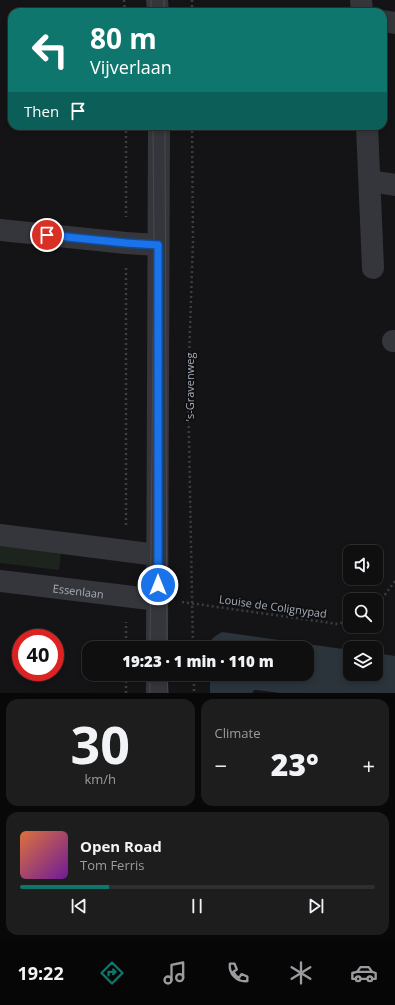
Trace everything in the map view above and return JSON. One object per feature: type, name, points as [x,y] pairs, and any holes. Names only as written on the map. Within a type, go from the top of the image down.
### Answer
[{"type":"street","points":[[157,641],[159,130]]},
{"type":"street","points":[[368,130],[373,268]]},
{"type":"street","points":[[370,181],[395,185]]},
{"type":"street","points":[[0,230],[158,245]]},
{"type":"street","points":[[0,535],[157,555]]},
{"type":"street","name":"Essenlaan","points":[[0,581],[158,600]]},
{"type":"street","points":[[157,681],[157,693]]},
{"type":"path","points":[[126,130],[126,551]]},
{"type":"path","name":"'s-Gravenweg","points":[[192,130],[193,242],[188,387],[193,641]]},
{"type":"path","points":[[383,597],[395,581]]},
{"type":"path","points":[[126,596],[126,641]]},
{"type":"path","name":"Louise de Colignypad","points":[[193,603],[338,624],[343,622]]},
{"type":"path","points":[[126,681],[126,693]]},
{"type":"path","points":[[194,681],[194,693]]},
{"type":"shaded area","points":[[0,545],[61,552],[59,570],[0,563]]},
{"type":"shaded area","points":[[222,632],[286,641],[211,641]]},
{"type":"shaded area","points":[[314,645],[343,649],[343,681],[383,681],[383,654],[395,656],[395,692],[309,681],[314,681]]},
{"type":"shaded area","points":[[210,681],[309,681],[267,685],[255,689],[252,693],[210,693]]},
{"type":"shaded area","points":[[341,685],[395,692],[395,693],[341,693]]},
{"type":"waterway","points":[[306,681],[395,692]]},
{"type":"tram line","points":[[151,0],[151,8]]},
{"type":"tram line","points":[[164,0],[164,8]]},
{"type":"tram line","points":[[150,641],[154,245],[153,130]]},
{"type":"tram line","points":[[165,130],[167,641]]},
{"type":"tram line","points":[[150,681],[150,693]]},
{"type":"tram line","points":[[167,681],[168,693]]},
{"type":"route","points":[[47,235],[158,245],[158,585]]}]
